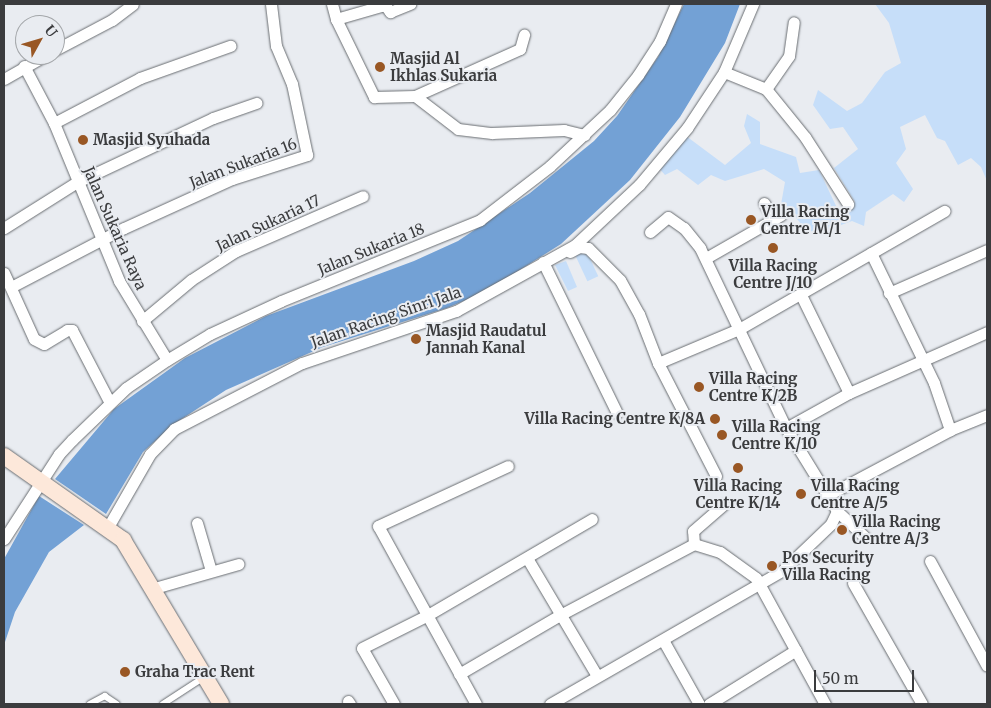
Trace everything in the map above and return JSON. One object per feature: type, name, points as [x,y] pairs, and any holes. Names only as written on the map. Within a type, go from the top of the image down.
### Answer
[{"type":"street","points":[[65,45],[112,20],[133,4]]},
{"type":"street","name":"Jalan Sukaria 16","points":[[101,241],[232,179],[309,153],[292,84],[276,46],[271,4]]},
{"type":"street","points":[[332,4],[336,19],[374,97],[416,96],[520,48],[524,35]]},
{"type":"street","points":[[336,19],[385,5],[390,12],[410,4]]},
{"type":"street","name":"Jalan Sukaria 18","points":[[4,540],[44,483],[59,454],[110,403],[167,360],[210,334],[264,309],[480,220],[550,166],[610,110],[638,75],[660,41],[676,4]]},
{"type":"street","name":"Jalan Racing Sinri Jala","points":[[104,524],[150,454],[174,429],[302,363],[456,310],[575,245],[639,185],[687,128],[724,72],[753,4]]},
{"type":"street","points":[[766,88],[789,56],[794,22]]},
{"type":"street","points":[[54,123],[140,78],[230,46]]},
{"type":"street","points":[[5,74],[24,66]]},
{"type":"street","name":"Jalan Sukaria Raya","points":[[24,66],[54,123],[119,281],[167,360]]},
{"type":"street","points":[[724,72],[766,88],[804,137],[848,204]]},
{"type":"street","points":[[416,96],[458,129],[492,133],[564,130],[584,135]]},
{"type":"street","points":[[4,228],[77,182],[213,118],[256,103]]},
{"type":"street","name":"Jalan Sukaria 17","points":[[142,321],[191,280],[236,252],[363,196]]},
{"type":"street","points":[[706,258],[777,218],[764,203]]},
{"type":"street","points":[[658,364],[739,329],[944,211]]},
{"type":"street","points":[[650,232],[663,219],[674,220],[684,228],[706,258],[786,428],[826,496],[837,511],[864,536]]},
{"type":"street","points":[[11,287],[101,241]]},
{"type":"street","points":[[558,259],[579,247],[588,248],[610,268],[639,314],[658,364],[716,476]]},
{"type":"street","points":[[889,292],[987,250]]},
{"type":"street","points":[[871,253],[940,398],[950,430]]},
{"type":"street","points":[[543,262],[617,413]]},
{"type":"street","points":[[4,273],[36,341],[44,344],[68,330],[72,330],[110,403]]},
{"type":"street","points":[[801,295],[849,392]]},
{"type":"street","points":[[786,428],[849,392],[987,332]]},
{"type":"street","points":[[826,496],[950,430],[987,415]]},
{"type":"street","points":[[4,456],[104,524],[123,540],[221,704]]},
{"type":"street","points":[[476,704],[378,526],[508,466]]},
{"type":"street","points":[[694,544],[693,531],[723,506]]},
{"type":"street","points":[[550,704],[762,584],[782,570],[831,524],[837,511]]},
{"type":"street","points":[[394,704],[362,648],[426,616],[592,519]]},
{"type":"street","points":[[197,523],[212,570]]},
{"type":"street","points":[[459,674],[560,615],[694,544],[720,552],[762,584],[825,704]]},
{"type":"street","points":[[527,558],[597,676]]},
{"type":"street","points":[[930,561],[987,666]]},
{"type":"street","points":[[151,589],[238,564]]},
{"type":"street","points":[[853,583],[922,704]]},
{"type":"street","points":[[663,640],[699,704]]},
{"type":"street","points":[[708,704],[796,650]]},
{"type":"lane","points":[[163,704],[205,677]]},
{"type":"lane","points":[[90,704],[107,696],[117,704]]},
{"type":"shaded area","points":[[875,4],[987,4],[987,181],[981,167],[971,158],[958,165],[945,141],[937,138],[925,115],[900,127],[906,149],[896,163],[913,189],[904,202],[893,194],[866,212],[864,226],[852,221],[822,232],[807,231],[792,213],[780,210],[785,182],[764,169],[725,181],[711,175],[698,185],[677,169],[665,175],[657,166],[682,133],[725,165],[751,143],[744,126],[747,114],[760,122],[760,144],[796,157],[800,173],[819,170],[838,210],[855,202],[834,168],[858,149],[843,127],[830,129],[813,105],[818,90],[847,111],[862,103],[885,72],[901,63],[889,23]]},
{"type":"shaded area","points":[[586,250],[598,276],[587,281],[575,255]]},
{"type":"shaded area","points":[[566,261],[577,287],[568,291],[555,265]]},
{"type":"water","points":[[684,4],[740,4],[725,43],[680,117],[630,180],[561,244],[485,292],[447,308],[323,347],[226,390],[174,424],[143,452],[106,514],[55,479],[114,409],[185,358],[266,316],[414,261],[458,241],[530,193],[594,141],[617,116],[658,57]]},
{"type":"water","points":[[39,496],[84,525],[49,552],[15,612],[4,645],[4,559]]},
{"type":"place","name":"Masjid Al Ikhlas Sukaria","points":[[380,67]]},
{"type":"place","name":"Masjid Syuhada","points":[[83,140]]},
{"type":"place","name":"Villa Racing Centre M/1","points":[[751,220]]},
{"type":"place","name":"Villa Racing Centre J/10","points":[[773,248]]},
{"type":"place","name":"Masjid Raudatul Jannah Kanal","points":[[416,339]]},
{"type":"place","name":"Villa Racing Centre K/2B","points":[[699,387]]},
{"type":"place","name":"Villa Racing Centre K/8A","points":[[715,419]]},
{"type":"place","name":"Villa Racing Centre K/10","points":[[722,435]]},
{"type":"place","name":"Villa Racing Centre K/14","points":[[738,468]]},
{"type":"place","name":"Villa Racing Centre A/5","points":[[801,494]]},
{"type":"place","name":"Villa Racing Centre A/3","points":[[842,530]]},
{"type":"place","name":"Pos Security Villa Racing","points":[[772,566]]},
{"type":"place","name":"Graha Trac Rent","points":[[125,672]]}]
